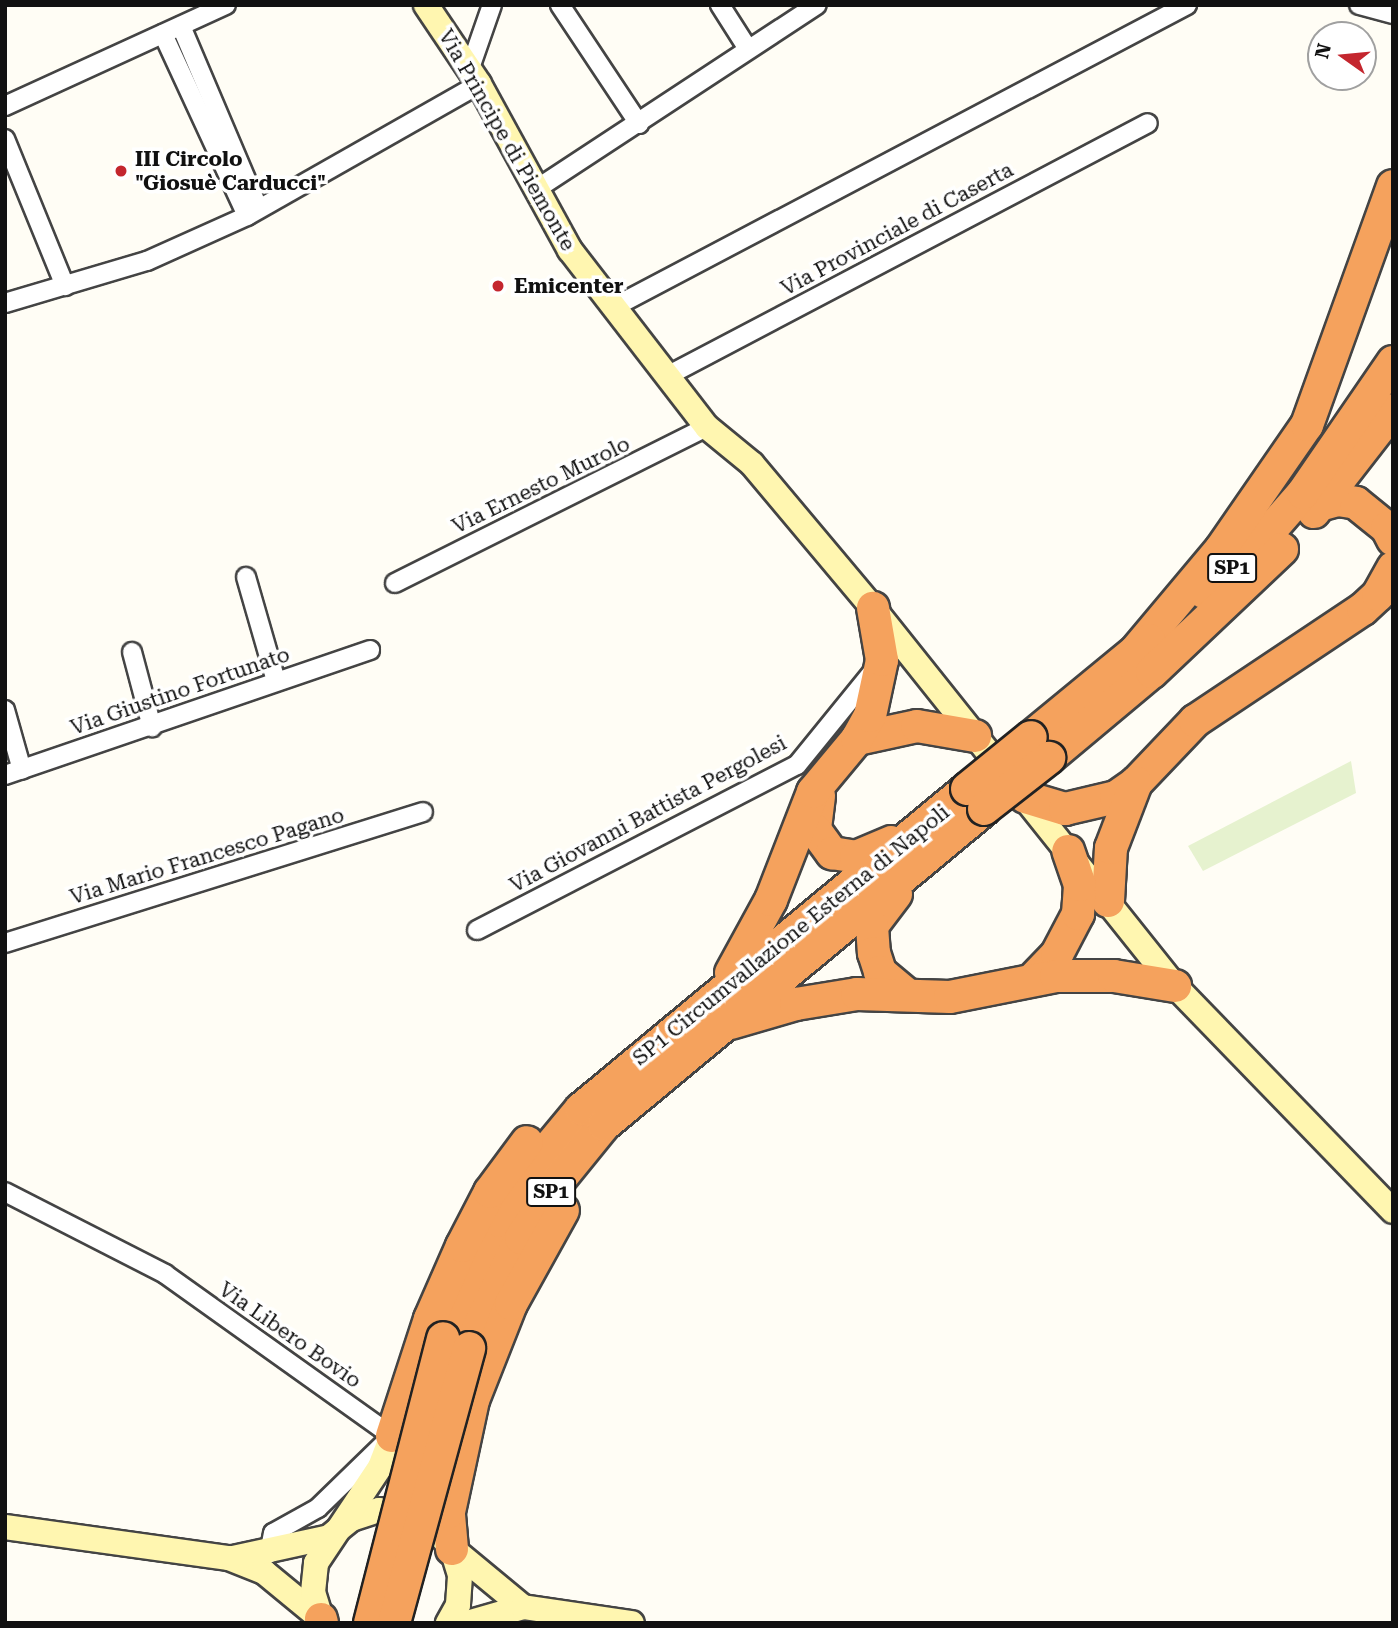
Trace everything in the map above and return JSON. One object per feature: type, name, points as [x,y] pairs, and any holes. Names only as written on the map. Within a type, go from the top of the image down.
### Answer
[{"type":"highway","points":[[1133,654],[1221,549],[1291,452],[1307,425],[1360,284],[1393,186]]},
{"type":"highway","name":"SP1 Circumvallazione Esterna di Napoli","points":[[1040,748],[1133,654],[1255,548],[1303,493],[1393,362]]},
{"type":"highway","name":"SP1 Circumvallazione Esterna di Napoli","points":[[394,1623],[456,1343],[556,1184],[604,1125],[720,1027],[976,799],[1040,748],[1152,672],[1268,565],[1320,505],[1393,410]]},
{"type":"highway","points":[[1320,505],[1338,500],[1356,503],[1388,528],[1393,540]]},
{"type":"highway","points":[[1025,797],[1046,805],[1082,807],[1116,797],[1136,783],[1195,721],[1363,609],[1378,595],[1393,568]]},
{"type":"highway","points":[[718,994],[771,900],[813,792],[857,739],[877,693],[882,660],[873,608]]},
{"type":"highway","points":[[857,739],[917,726],[975,736]]},
{"type":"highway","points":[[830,769],[820,793],[816,830],[832,853],[856,857],[933,835]]},
{"type":"highway","points":[[1108,901],[1111,848],[1136,783]]},
{"type":"highway","points":[[906,994],[880,972],[872,926],[885,903],[915,877],[933,835]]},
{"type":"highway","name":"SP1 Circumvallazione Esterna di Napoli","points":[[370,1623],[456,1343],[499,1221],[533,1168],[581,1109],[643,1056],[718,994],[933,835]]},
{"type":"highway","points":[[1032,980],[1057,954],[1078,914],[1080,886],[1068,851]]},
{"type":"highway","points":[[720,1027],[796,1004],[857,994],[950,997],[1032,980],[1081,975],[1175,986]]},
{"type":"highway","points":[[392,1436],[430,1319],[489,1192],[544,1124],[594,1083],[643,1056]]},
{"type":"highway","points":[[452,1549],[449,1512],[453,1478],[473,1400],[510,1304],[558,1216],[673,1066]]},
{"type":"main road","name":"Via Principe di Piemonte","points":[[426,5],[475,76],[570,250],[612,308],[707,427],[752,464],[873,608],[1175,986],[1393,1211]]},
{"type":"main road","points":[[323,1622],[313,1592],[316,1563],[329,1537],[380,1467],[392,1436]]},
{"type":"main road","points":[[229,1559],[269,1554],[329,1537],[352,1519],[379,1510],[408,1513],[433,1526],[452,1549],[523,1607]]},
{"type":"main road","points":[[5,1527],[229,1559],[264,1572],[323,1622]]},
{"type":"main road","points":[[448,1623],[458,1605],[460,1576],[452,1549]]},
{"type":"main road","points":[[467,1623],[523,1607],[632,1623]]},
{"type":"street","points":[[5,106],[226,5]]},
{"type":"street","points":[[5,303],[147,261],[252,211],[475,76],[492,5]]},
{"type":"street","points":[[560,5],[639,124]]},
{"type":"street","points":[[720,5],[748,49]]},
{"type":"street","points":[[535,190],[817,5]]},
{"type":"street","points":[[612,308],[1187,5]]},
{"type":"street","points":[[1359,5],[1393,14]]},
{"type":"street","points":[[181,26],[252,211]]},
{"type":"street","points":[[163,34],[252,211]]},
{"type":"street","name":"Via Provinciale di Caserta","points":[[667,376],[1148,123]]},
{"type":"street","points":[[5,139],[65,286]]},
{"type":"street","name":"Via Ernesto Murolo","points":[[395,583],[707,427]]},
{"type":"street","points":[[246,577],[276,681]]},
{"type":"street","name":"Via Giustino Fortunato","points":[[14,773],[370,650]]},
{"type":"street","points":[[132,652],[152,727]]},
{"type":"street","name":"Via Giovanni Battista Pergolesi","points":[[477,930],[797,765],[882,660]]},
{"type":"street","points":[[5,710],[14,773]]},
{"type":"street","name":"Via Mario Francesco Pagano","points":[[5,943],[423,812]]},
{"type":"street","name":"Via Libero Bovio","points":[[7,1194],[165,1274],[392,1436]]},
{"type":"street","points":[[269,1554],[273,1533],[318,1507],[392,1436]]},
{"type":"green space","points":[[1351,761],[1356,793],[1203,871],[1188,846]]},
{"type":"place","name":"III Circolo \"Giosuè Carducci\"","points":[[121,171]]},
{"type":"place","name":"Emicenter","points":[[498,286]]}]
